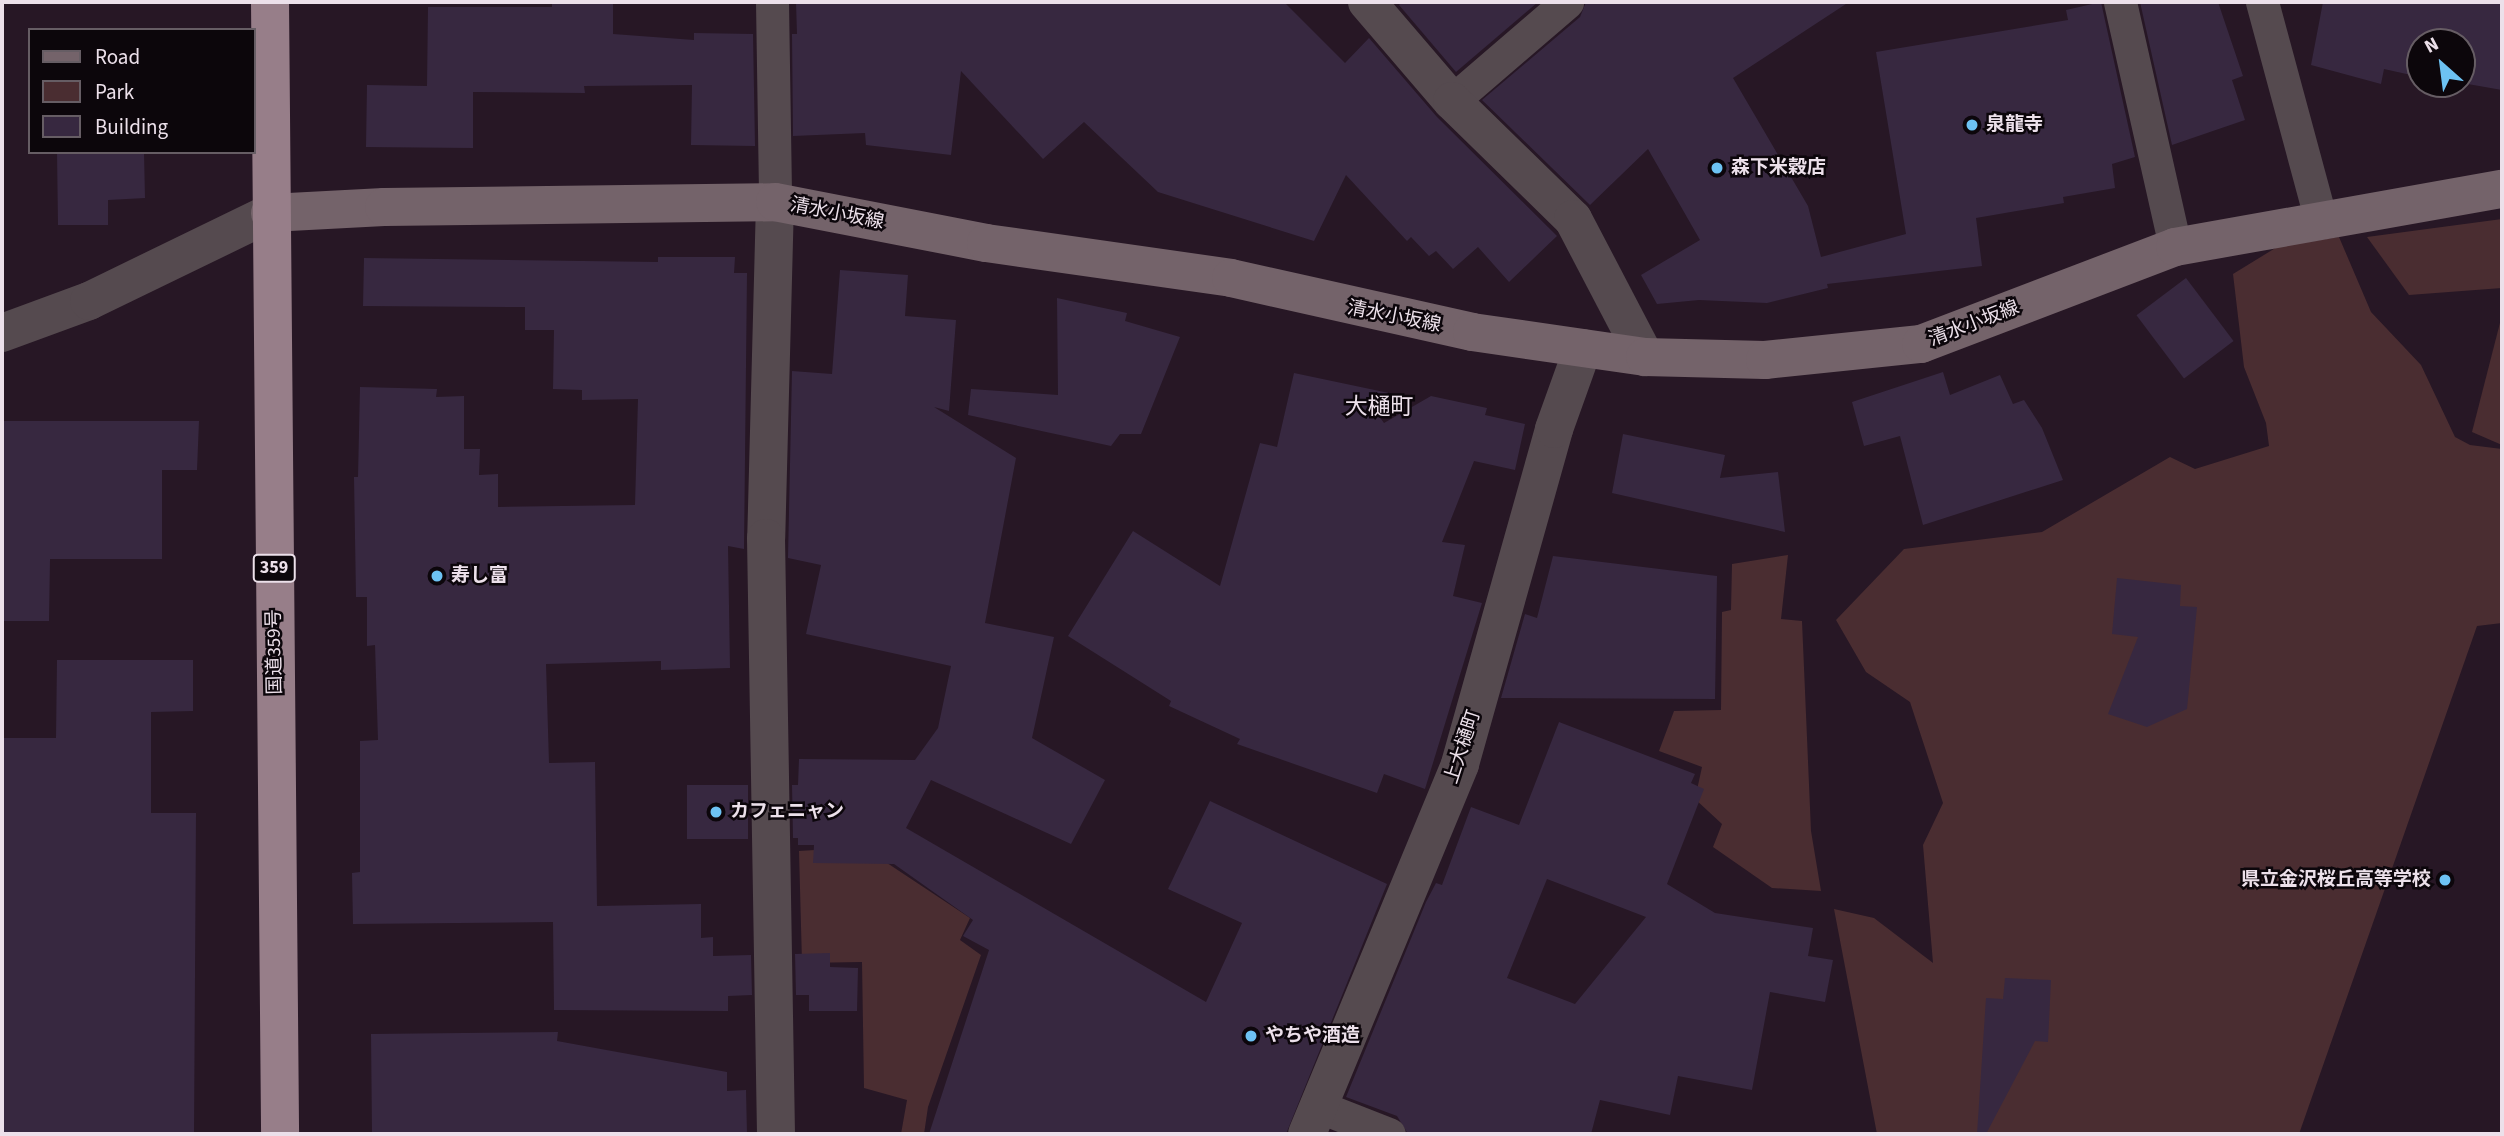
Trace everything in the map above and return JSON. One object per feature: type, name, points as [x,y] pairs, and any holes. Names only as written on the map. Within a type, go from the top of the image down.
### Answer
[{"type":"highway","name":"国道359号","points":[[270,2],[280,1134]]},
{"type":"main road","name":"清水小坂線","points":[[270,213],[384,207],[775,202],[986,243],[1231,278],[1345,307],[1645,358],[1765,360],[1921,344],[2175,247],[2502,189]]},
{"type":"street","points":[[1367,2],[1452,101],[1573,219],[1645,358]]},
{"type":"street","points":[[775,202],[766,538],[776,1134]]},
{"type":"street","points":[[2,333],[89,301],[270,213]]},
{"type":"street","name":"上大樋町","points":[[1313,1120],[1460,764],[1554,429],[1583,348]]},
{"type":"lane","points":[[772,2],[775,202]]},
{"type":"lane","points":[[1452,101],[1567,2]]},
{"type":"lane","points":[[2120,2],[2175,247]]},
{"type":"lane","points":[[2262,2],[2321,221]]},
{"type":"lane","points":[[1313,1120],[1389,1134]]},
{"type":"green space","points":[[2502,219],[2502,288],[2409,295],[2367,237]]},
{"type":"green space","points":[[2339,237],[2371,312],[2421,365],[2455,437],[2470,445],[2502,449],[2502,623],[2477,626],[2299,1134],[1877,1134],[1834,909],[1874,918],[1933,963],[1923,845],[1943,803],[1910,702],[1866,672],[1836,620],[1904,549],[2042,532],[2170,457],[2195,469],[2269,446],[2266,423],[2244,367],[2233,274],[2277,247]]},
{"type":"green space","points":[[2502,315],[2502,445],[2472,432]]},
{"type":"green space","points":[[1788,555],[1781,619],[1802,621],[1811,831],[1821,891],[1772,888],[1713,847],[1722,824],[1695,799],[1702,767],[1659,751],[1674,711],[1721,710],[1722,612],[1731,610],[1732,564]]},
{"type":"green space","points":[[863,847],[970,918],[960,940],[981,955],[928,1107],[924,1134],[901,1134],[907,1100],[864,1088],[862,962],[802,963],[799,851]]},
{"type":"building","points":[[552,2],[613,2],[613,34],[694,40],[694,33],[753,34],[755,146],[691,145],[692,85],[584,86],[585,93],[473,92],[473,148],[366,147],[367,85],[427,86],[428,7],[552,7]]},
{"type":"building","points":[[796,2],[1284,2],[1345,63],[1369,38],[1437,117],[1557,236],[1509,282],[1478,247],[1453,269],[1436,251],[1429,256],[1411,237],[1407,241],[1346,175],[1314,241],[1158,192],[1084,122],[1043,159],[961,71],[951,155],[866,145],[865,133],[793,136],[792,34],[797,34]]},
{"type":"building","points":[[1402,2],[1538,2],[1456,72],[1399,5]]},
{"type":"building","points":[[1586,2],[1849,2],[1733,78],[1808,206],[1821,257],[1906,234],[1876,52],[2068,20],[2066,10],[2101,2],[2135,157],[2112,164],[2115,188],[2063,197],[2064,203],[1976,218],[1982,266],[1827,284],[1828,288],[1767,303],[1699,300],[1657,304],[1641,275],[1700,240],[1648,149],[1590,205],[1482,100],[1580,17]]},
{"type":"building","points":[[2140,2],[2218,2],[2243,76],[2232,80],[2245,120],[2172,145]]},
{"type":"building","points":[[2323,2],[2502,2],[2502,90],[2476,85],[2476,28],[2406,28],[2406,74],[2384,69],[2381,84],[2311,65]]},
{"type":"building","points":[[57,154],[144,154],[145,198],[108,200],[108,225],[58,225]]},
{"type":"building","points":[[658,257],[735,257],[734,273],[747,273],[744,549],[728,546],[730,668],[661,670],[661,661],[546,664],[549,763],[595,762],[597,906],[701,904],[701,938],[713,937],[713,956],[751,955],[752,995],[728,996],[728,1011],[554,1010],[553,922],[353,924],[352,873],[360,872],[360,741],[378,740],[375,645],[367,646],[367,597],[356,597],[354,477],[358,477],[360,387],[437,389],[436,397],[464,396],[464,449],[480,449],[479,475],[498,474],[498,507],[635,505],[638,399],[582,400],[582,390],[553,389],[554,330],[525,330],[525,307],[363,306],[364,258],[658,262]]},
{"type":"building","points":[[840,270],[908,275],[905,316],[956,320],[949,411],[934,407],[1016,458],[985,623],[1054,637],[1032,738],[1105,780],[1071,844],[931,780],[906,828],[1206,1002],[1242,923],[1168,889],[1210,801],[1387,884],[1286,1134],[929,1134],[989,950],[963,936],[973,920],[894,864],[813,863],[814,845],[798,845],[798,838],[793,838],[792,785],[798,785],[799,759],[915,760],[938,728],[951,666],[806,634],[821,565],[788,558],[792,371],[832,374]]},
{"type":"building","points":[[2186,278],[2234,341],[2184,378],[2136,315]]},
{"type":"building","points":[[1057,298],[1127,313],[1125,321],[1180,337],[1141,434],[1120,434],[1111,446],[968,415],[971,389],[1058,395]]},
{"type":"building","points":[[1943,372],[1950,395],[2000,375],[2013,404],[2024,400],[2042,428],[2063,480],[1923,525],[1900,436],[1864,446],[1852,402]]},
{"type":"building","points":[[1294,373],[1389,393],[1373,408],[1384,423],[1431,396],[1487,408],[1485,415],[1525,424],[1515,470],[1474,461],[1442,542],[1465,545],[1453,596],[1482,603],[1425,789],[1384,774],[1377,793],[1237,744],[1240,739],[1169,706],[1171,701],[1068,636],[1133,531],[1220,586],[1260,443],[1277,447]]},
{"type":"building","points":[[2,421],[199,421],[197,470],[162,470],[162,559],[50,559],[49,621],[2,621]]},
{"type":"building","points":[[1623,434],[1725,455],[1720,478],[1778,472],[1785,532],[1612,493]]},
{"type":"building","points":[[1553,556],[1717,576],[1715,699],[1501,698],[1525,614],[1537,618]]},
{"type":"building","points":[[2117,578],[2181,585],[2180,606],[2197,607],[2187,709],[2147,727],[2108,714],[2138,637],[2112,634]]},
{"type":"building","points":[[57,660],[193,660],[193,711],[151,712],[151,813],[196,813],[194,1134],[2,1134],[2,738],[56,738]]},
{"type":"building","points":[[1559,722],[1695,774],[1691,783],[1704,789],[1667,884],[1715,913],[1813,928],[1808,956],[1833,960],[1825,1002],[1770,992],[1752,1090],[1678,1076],[1670,1115],[1600,1100],[1591,1134],[1408,1134],[1397,1116],[1346,1097],[1426,902],[1436,883],[1442,885],[1471,807],[1519,825]],"holes":[[[1547,879],[1646,917],[1575,1004],[1507,978]]]},
{"type":"building","name":"カフェニャン","points":[[687,785],[748,785],[748,839],[687,839]]},
{"type":"building","points":[[830,953],[830,967],[858,968],[857,1011],[809,1011],[809,995],[796,995],[795,954]]},
{"type":"building","points":[[2005,978],[2051,980],[2048,1042],[2035,1041],[1986,1134],[1977,1134],[1986,998],[2003,999]]},
{"type":"building","points":[[558,1032],[557,1041],[727,1072],[727,1091],[746,1090],[747,1134],[372,1134],[371,1034]]},
{"type":"place","name":"泉龍寺","points":[[1972,125]]},
{"type":"place","name":"森下米穀店","points":[[1717,168]]},
{"type":"place","name":"寿し富","points":[[437,576]]},
{"type":"place","name":"カフェニャン","points":[[716,812]]},
{"type":"place","name":"県立金沢桜丘高等学校","points":[[2445,880]]},
{"type":"place","name":"やちや酒造","points":[[1251,1036]]},
{"type":"district","name":"大樋町","points":[[1379,407]]}]
